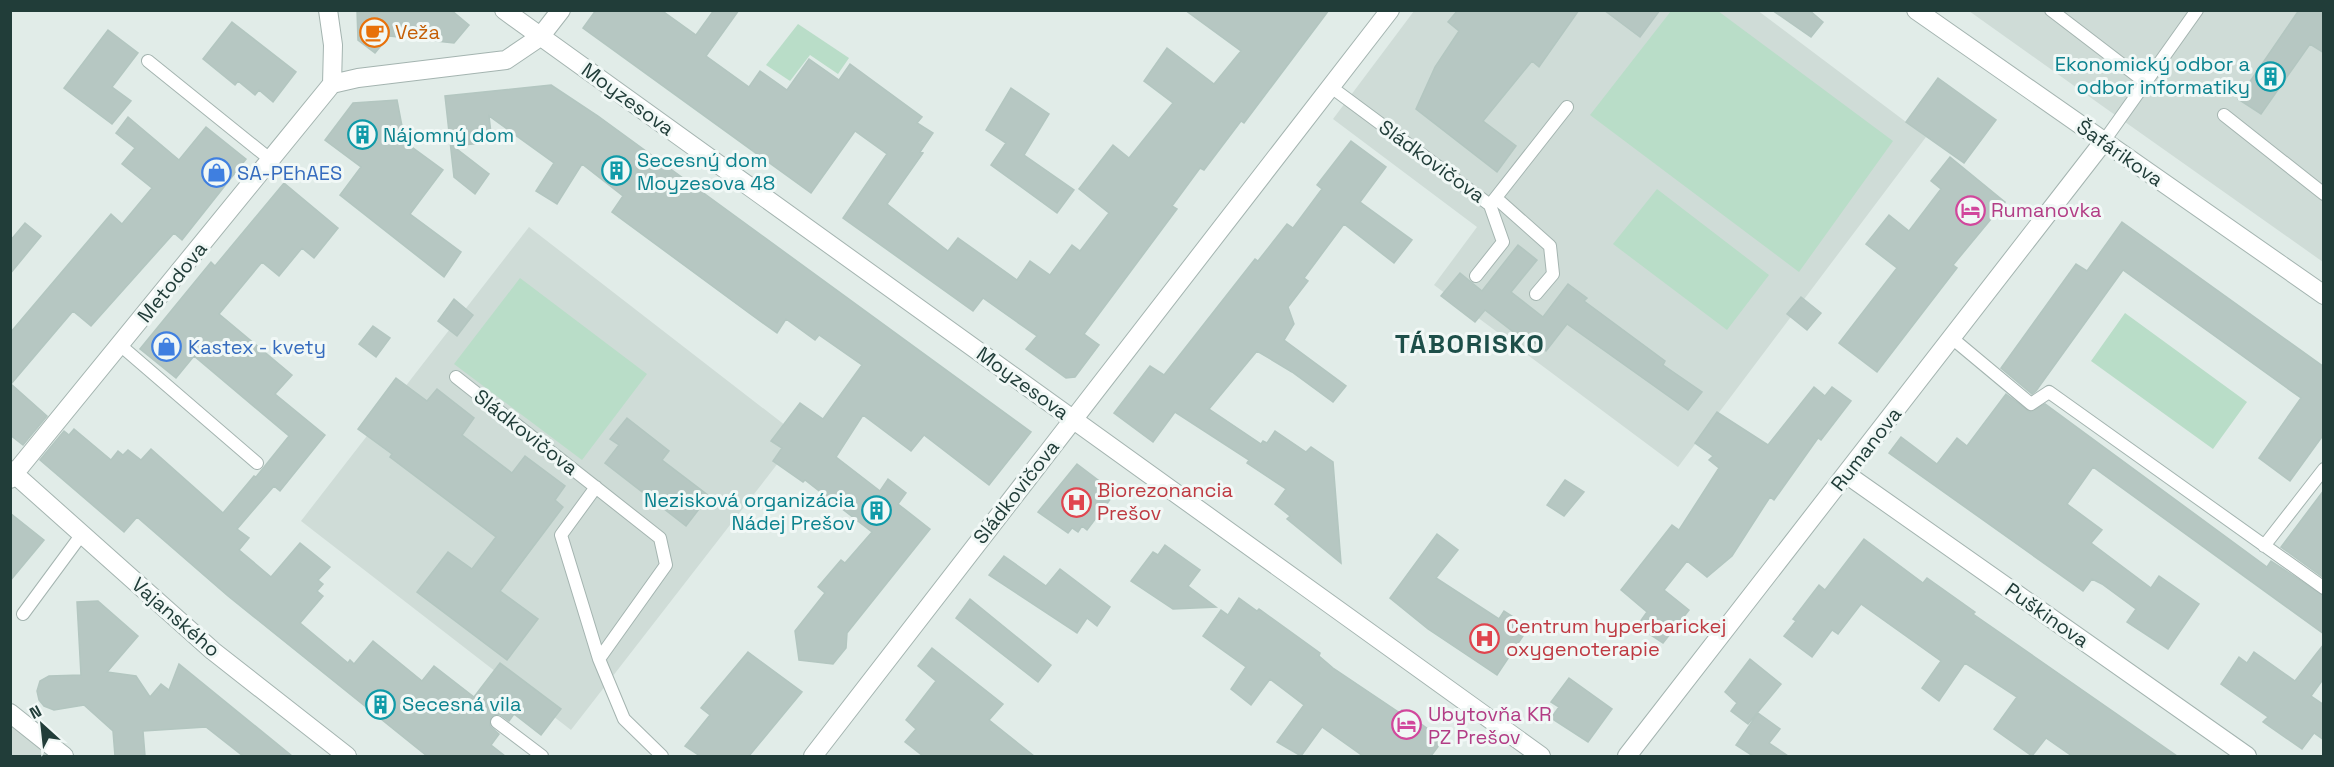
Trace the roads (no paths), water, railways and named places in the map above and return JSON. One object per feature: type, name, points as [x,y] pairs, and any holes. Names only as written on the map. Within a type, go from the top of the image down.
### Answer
[{"type":"street","points":[[328,10],[333,45],[333,84],[366,77],[506,60],[540,37],[561,10]]},
{"type":"street","name":"Moyzesova","points":[[504,10],[1541,756]]},
{"type":"street","name":"Sládkovičova","points":[[813,756],[1390,10]]},
{"type":"street","name":"Šafárikova","points":[[1916,10],[2324,295]]},
{"type":"street","name":"Metodova","points":[[12,474],[333,84]]},
{"type":"street","name":"Rumanova","points":[[1627,756],[1953,339],[2104,141]]},
{"type":"street","name":"Vajanského","points":[[12,474],[213,651],[347,756]]},
{"type":"street","name":"Puškinova","points":[[1846,474],[2247,756]]},
{"type":"street","points":[[10,713],[64,756]]},
{"type":"lane","points":[[2051,10],[2145,82]]},
{"type":"lane","points":[[2104,141],[2197,10]]},
{"type":"lane","points":[[148,61],[271,160]]},
{"type":"lane","name":"Sládkovičova","points":[[1331,87],[1493,201],[1568,107]]},
{"type":"lane","points":[[2224,115],[2324,194]]},
{"type":"lane","points":[[1476,276],[1503,242],[1493,201]]},
{"type":"lane","points":[[1493,201],[1550,246],[1553,273],[1536,294]]},
{"type":"lane","points":[[1953,339],[2031,404],[2049,392],[2324,588]]},
{"type":"lane","points":[[120,345],[257,463]]},
{"type":"lane","name":"Sládkovičova","points":[[456,377],[660,538],[666,565],[599,659]]},
{"type":"lane","points":[[2264,546],[2324,469]]},
{"type":"lane","name":"Sládkovičova","points":[[596,487],[561,535],[599,659],[624,719],[662,756]]},
{"type":"lane","points":[[23,614],[82,534]]},
{"type":"lane","points":[[497,722],[543,756]]},
{"type":"place","name":"Veža","points":[[374,32]]},
{"type":"place","name":"Ekonomický odbor a odbor informatiky","points":[[2271,76]]},
{"type":"place","name":"Nájomný dom","points":[[362,135]]},
{"type":"place","name":"Secesný dom Moyzesova 48","points":[[616,171]]},
{"type":"place","name":"SA-PEhAES","points":[[216,173]]},
{"type":"place","name":"Rumanovka","points":[[1970,210]]},
{"type":"place","name":"Kastex - kvety","points":[[167,347]]},
{"type":"place","name":"Biorezonancia Prešov","points":[[1076,502]]},
{"type":"place","name":"Nezisková organizácia Nádej Prešov","points":[[876,511]]},
{"type":"place","name":"Centrum hyperbarickej oxygenoterapie","points":[[1485,638]]},
{"type":"place","name":"Secesná vila","points":[[381,704]]},
{"type":"place","name":"Ubytovňa KR PZ Prešov","points":[[1407,725]]},
{"type":"district","name":"TÁBORISKO","points":[[1470,344]]}]
